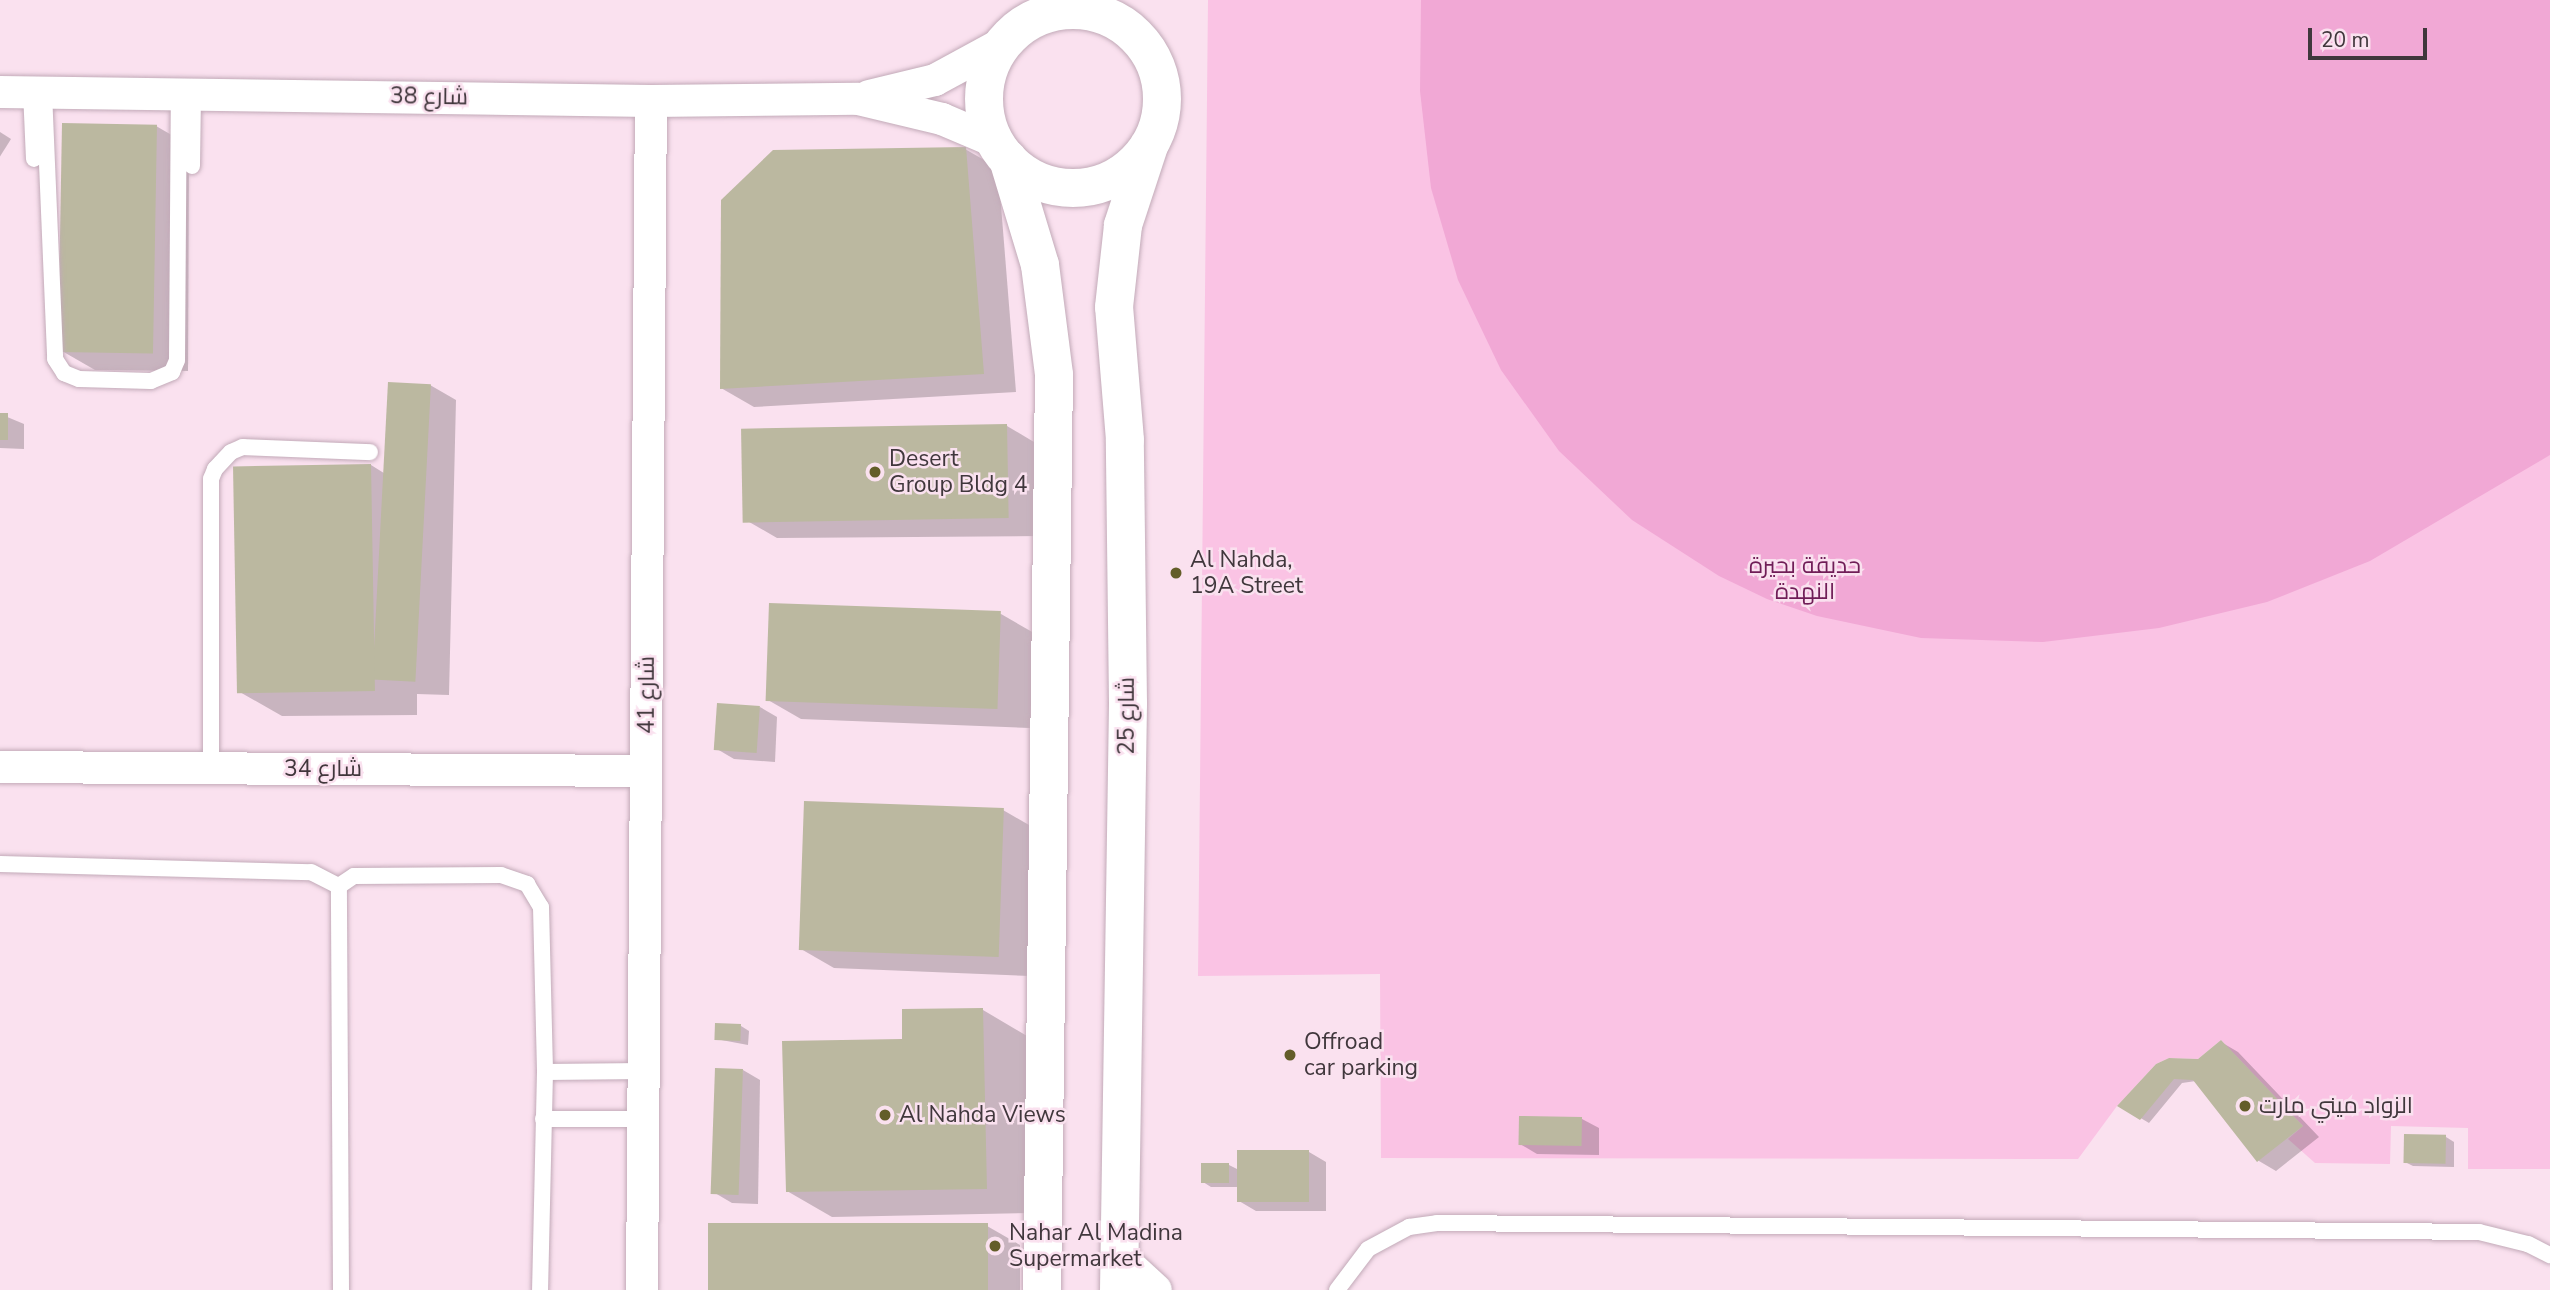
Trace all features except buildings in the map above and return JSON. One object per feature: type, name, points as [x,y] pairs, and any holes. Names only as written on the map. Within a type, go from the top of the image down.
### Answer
[{"type":"street","points":[[1002,150],[1045,183],[1092,186],[1135,164],[1149,146],[1158,126],[1162,89],[1145,47],[1136,0]]},
{"type":"street","points":[[1042,1290],[1054,375],[1040,265],[984,101],[986,80],[1019,23],[1041,15],[1087,11],[1130,30],[1145,47]]},
{"type":"street","name":"شارع 38","points":[[0,92],[651,101],[858,99],[935,80],[1019,23]]},
{"type":"street","name":"شارع 38","points":[[858,99],[933,116],[1002,150]]},
{"type":"street","name":"شارع 41","points":[[642,1290],[651,101]]},
{"type":"street","name":"شارع 25","points":[[1119,1273],[1128,703],[1125,440],[1114,307],[1122,225],[1149,146]]},
{"type":"street","name":"شارع 34","points":[[0,767],[646,771]]},
{"type":"street","points":[[1119,1273],[1156,1290]]},
{"type":"lane","points":[[38,92],[55,359],[64,373],[79,379],[151,381],[172,372],[177,359],[186,94]]},
{"type":"lane","points":[[34,159],[38,92]]},
{"type":"lane","points":[[186,94],[192,166]]},
{"type":"lane","points":[[211,768],[211,479],[215,469],[231,452],[243,447],[370,452]]},
{"type":"lane","points":[[0,864],[310,872],[339,886]]},
{"type":"lane","points":[[339,886],[354,876],[501,876],[527,884],[541,907],[545,1072],[540,1290]]},
{"type":"lane","points":[[339,886],[341,1290]]},
{"type":"lane","points":[[545,1072],[644,1071]]},
{"type":"lane","points":[[544,1119],[643,1119]]},
{"type":"lane","points":[[1337,1290],[1368,1249],[1409,1227],[1437,1223],[2479,1232],[2516,1240],[2550,1255]]},
{"type":"green space","name":"حديقة بحيرة النهدة","points":[[1208,0],[2550,0],[2550,1169],[2468,1169],[2468,1128],[2391,1126],[2390,1164],[2315,1163],[2288,1139],[2303,1126],[2221,1040],[2198,1059],[2169,1058],[2156,1064],[2117,1106],[2078,1159],[1381,1158],[1380,974],[1198,976]]},
{"type":"shaded area","points":[[1421,0],[2550,0],[2550,455],[2370,561],[2267,602],[2159,628],[2043,642],[1921,638],[1817,616],[1767,599],[1719,576],[1632,520],[1559,451],[1501,370],[1458,280],[1431,188],[1420,91]]},
{"type":"place","name":"Desert Group Bldg 4","points":[[875,472]]},
{"type":"place","name":"Al Nahda, 19A Street","points":[[1176,573]]},
{"type":"place","name":"Offroad car parking","points":[[1290,1055]]},
{"type":"place","name":"الزواد ميني مارت","points":[[2245,1106]]},
{"type":"place","name":"Al Nahda Views","points":[[885,1115]]},
{"type":"place","name":"Nahar Al Madina Supermarket","points":[[995,1246]]}]
